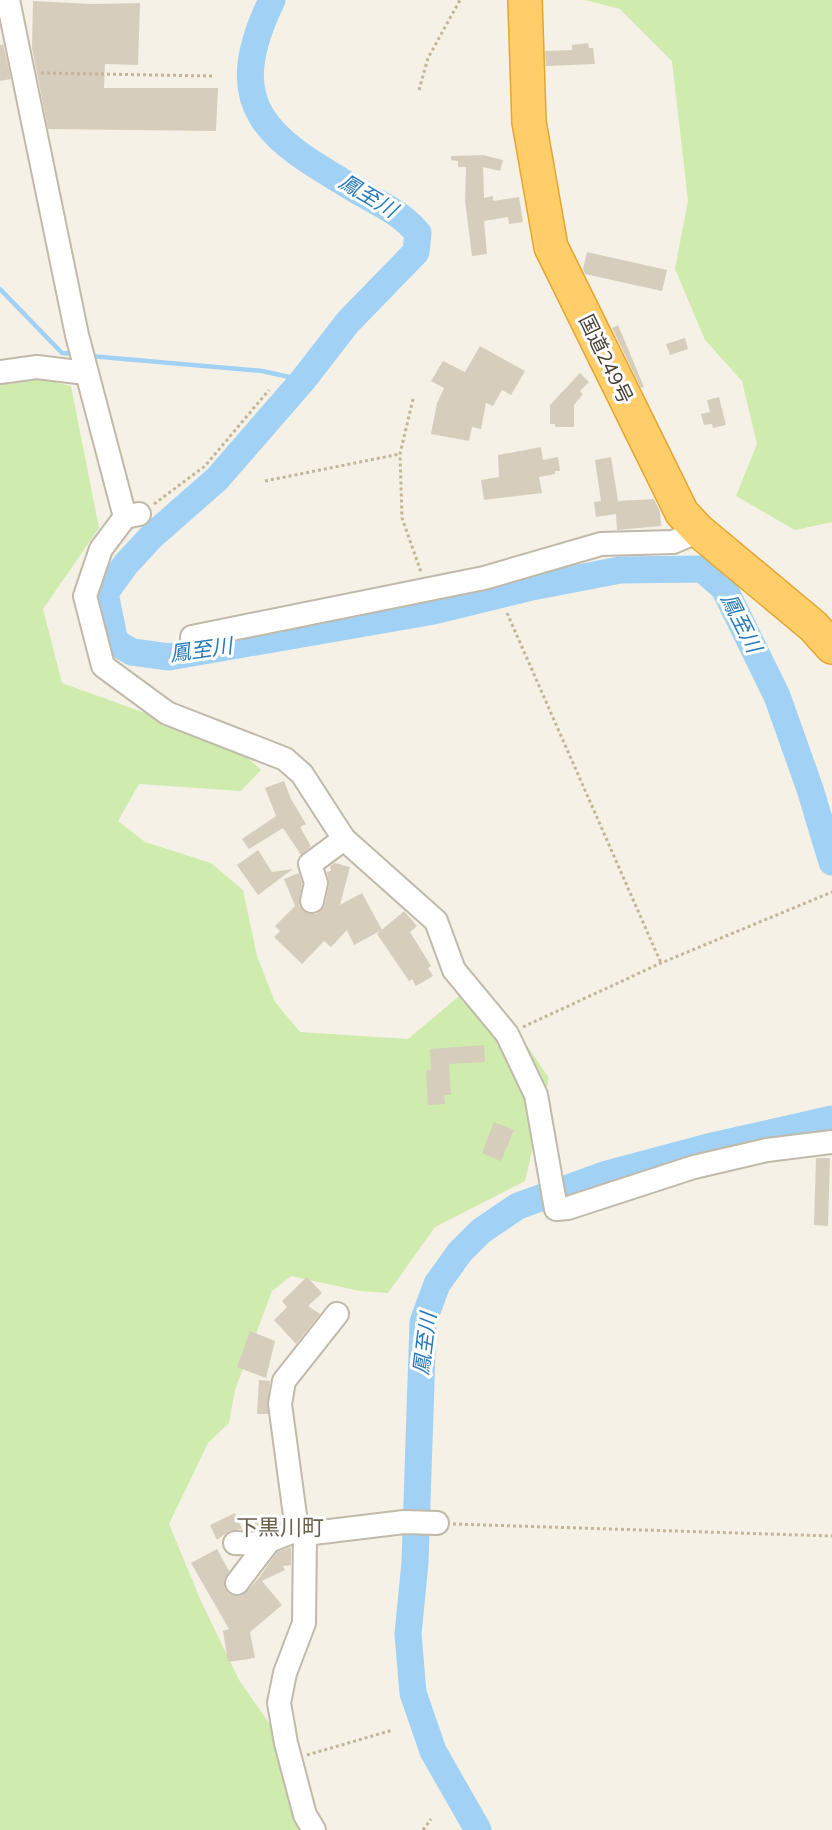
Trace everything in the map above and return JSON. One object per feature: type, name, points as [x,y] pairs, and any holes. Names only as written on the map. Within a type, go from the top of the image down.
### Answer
[{"type":"highway","name":"国道249号","points":[[525,0],[529,122],[551,247],[682,513],[699,531],[813,626],[832,647]]},
{"type":"street","points":[[8,0],[21,72],[85,369],[132,516],[100,549],[86,596],[103,666],[166,713],[285,759],[302,774],[344,839],[436,921],[454,970],[507,1034],[536,1095],[556,1209],[568,1208],[694,1167],[767,1150],[832,1142]]},
{"type":"street","points":[[0,372],[37,367],[85,369]]},
{"type":"street","points":[[192,636],[483,578],[601,543],[674,542],[699,531]]},
{"type":"street","points":[[312,901],[316,883],[310,864],[344,839]]},
{"type":"street","points":[[314,1830],[305,1815],[279,1703],[285,1673],[304,1623],[301,1532],[280,1404],[284,1381],[337,1314]]},
{"type":"street","points":[[237,1582],[266,1544],[277,1536],[404,1522],[436,1523]]},
{"type":"street","points":[[235,1544],[266,1544]]},
{"type":"path","points":[[419,90],[428,58],[460,0]]},
{"type":"path","points":[[21,72],[212,76]]},
{"type":"path","points":[[132,516],[205,466],[269,390]]},
{"type":"path","points":[[413,399],[400,454],[402,518],[426,590]]},
{"type":"path","points":[[265,481],[400,454]]},
{"type":"path","points":[[507,613],[661,963]]},
{"type":"path","points":[[507,1034],[661,963],[832,892]]},
{"type":"path","points":[[436,1523],[832,1536]]},
{"type":"path","points":[[291,1760],[393,1730]]},
{"type":"path","points":[[423,1830],[431,1819]]},
{"type":"green space","points":[[585,0],[832,0],[832,522],[795,530],[736,496],[757,444],[742,381],[705,340],[675,269],[688,201],[672,61],[620,9]]},
{"type":"green space","points":[[0,369],[71,386],[99,528],[43,609],[62,683],[234,745],[261,770],[241,791],[139,784],[118,821],[145,842],[211,863],[243,890],[257,956],[275,1002],[300,1032],[408,1039],[464,992],[511,1022],[549,1078],[525,1181],[435,1227],[388,1293],[360,1291],[291,1276],[272,1291],[235,1390],[229,1423],[208,1443],[169,1524],[201,1601],[239,1680],[289,1752],[318,1830],[0,1830]]},
{"type":"building","points":[[33,1],[93,4],[140,3],[138,65],[105,64],[104,88],[218,88],[216,131],[48,129],[32,48]]},
{"type":"building","points":[[588,43],[589,48],[593,48],[595,64],[546,66],[545,51],[572,50],[572,45]]},
{"type":"building","points":[[3,44],[11,79],[0,81],[0,45]]},
{"type":"building","points":[[483,155],[503,160],[500,171],[483,167],[484,198],[493,196],[493,201],[519,197],[523,222],[509,224],[508,217],[484,221],[487,254],[472,256],[465,201],[466,167],[458,167],[458,161],[451,160],[451,156]]},
{"type":"building","points":[[587,252],[667,270],[662,291],[585,274],[583,269]]},
{"type":"building","points":[[618,325],[644,387],[641,388],[612,328]]},
{"type":"building","points":[[685,338],[688,349],[670,355],[666,344]]},
{"type":"building","points":[[480,346],[525,371],[511,395],[502,390],[493,406],[486,403],[481,429],[472,427],[469,441],[431,434],[437,403],[444,388],[431,381],[443,361],[465,372]]},
{"type":"building","points":[[580,373],[589,382],[580,391],[583,394],[574,405],[574,427],[555,427],[555,424],[550,424],[550,405]]},
{"type":"building","points":[[719,397],[726,425],[713,428],[712,424],[704,425],[701,414],[710,412],[707,400]]},
{"type":"building","points":[[541,447],[543,460],[558,457],[560,471],[539,477],[542,493],[484,500],[481,480],[499,477],[498,455]]},
{"type":"building","points":[[611,457],[618,501],[654,499],[660,511],[661,526],[617,530],[616,514],[596,517],[594,502],[601,501],[595,460]]},
{"type":"building","points":[[284,781],[291,799],[306,824],[300,827],[311,846],[301,855],[283,828],[249,849],[242,839],[276,816],[265,788]]},
{"type":"building","points":[[258,850],[272,872],[293,869],[258,895],[237,865]]},
{"type":"building","points":[[335,863],[350,867],[340,905],[362,893],[382,930],[354,945],[347,930],[331,947],[324,941],[302,964],[274,937],[280,931],[275,926],[295,906],[284,879],[299,873],[302,884],[299,906],[309,914],[317,914],[325,904],[329,885],[327,872],[331,871],[330,866]]},
{"type":"building","points":[[404,911],[417,926],[410,932],[431,966],[428,968],[433,976],[416,986],[412,979],[409,981],[377,934]]},
{"type":"building","points":[[484,1045],[485,1062],[449,1064],[451,1095],[444,1095],[445,1104],[428,1105],[426,1070],[431,1070],[430,1049]]},
{"type":"building","points":[[494,1122],[514,1130],[501,1161],[482,1153]]},
{"type":"building","points":[[816,1158],[830,1158],[828,1226],[814,1225]]},
{"type":"building","points":[[307,1277],[322,1293],[308,1306],[320,1314],[296,1344],[274,1320],[287,1307],[282,1301]]},
{"type":"building","points":[[250,1331],[275,1341],[266,1378],[237,1367]]},
{"type":"building","points":[[259,1380],[270,1381],[268,1414],[257,1414]]},
{"type":"building","points":[[235,1513],[242,1529],[229,1531],[217,1540],[210,1525]]},
{"type":"building","points":[[267,1514],[271,1526],[257,1530],[253,1518]]},
{"type":"building","points":[[291,1547],[291,1565],[283,1566],[285,1570],[262,1581],[282,1605],[250,1632],[255,1658],[228,1662],[223,1631],[229,1629],[191,1563],[217,1549],[229,1571],[224,1581],[225,1589],[229,1594],[242,1596],[259,1578],[277,1552]]},
{"type":"waterway","name":"鳳至川","points":[[272,0],[256,39],[250,71],[253,97],[264,120],[281,139],[304,157],[405,220],[418,233],[416,252],[348,322],[303,380],[217,479],[152,536],[126,564],[105,593],[115,642],[132,652],[169,657],[434,611],[532,587],[620,570],[702,569],[724,588],[777,696],[810,789],[832,862]]},
{"type":"waterway","points":[[0,289],[62,353],[76,354]]},
{"type":"waterway","points":[[90,356],[262,371],[303,380]]},
{"type":"waterway","name":"鳳至川","points":[[478,1830],[433,1751],[413,1693],[408,1634],[415,1562],[423,1322],[437,1284],[460,1252],[481,1231],[518,1206],[607,1174],[708,1147],[832,1119]]},
{"type":"district","name":"下黒川町","points":[[280,1527]]}]
